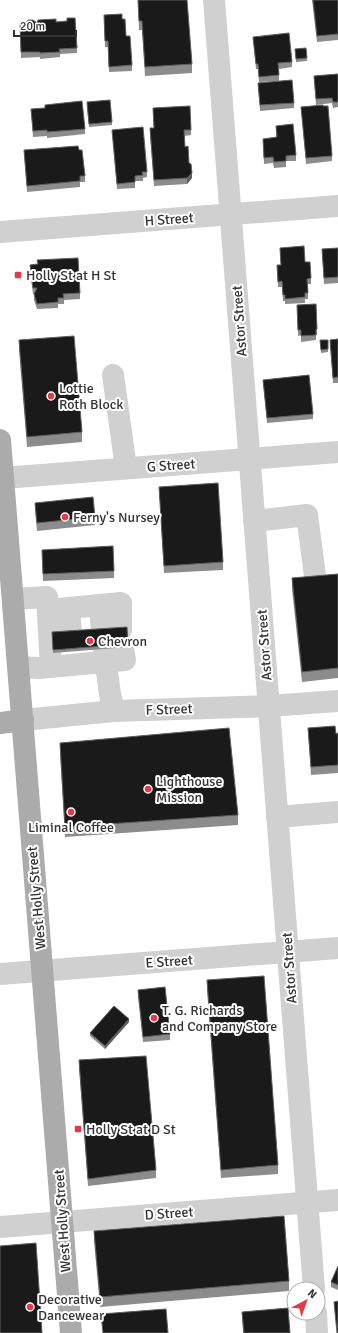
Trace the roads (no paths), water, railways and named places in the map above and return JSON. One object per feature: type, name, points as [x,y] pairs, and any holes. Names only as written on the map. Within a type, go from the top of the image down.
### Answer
[{"type":"main road","name":"West Holly Street","points":[[0,440],[71,1333]]},
{"type":"main road","name":"F Street","points":[[0,724],[23,720]]},
{"type":"street","name":"Astor Street","points":[[214,0],[313,1281]]},
{"type":"street","name":"H Street","points":[[0,232],[338,206]]},
{"type":"street","points":[[114,375],[126,468]]},
{"type":"street","name":"G Street","points":[[3,478],[338,452]]},
{"type":"street","points":[[254,521],[307,514],[315,576]]},
{"type":"street","points":[[12,599],[47,597],[58,609],[73,650]]},
{"type":"street","points":[[58,609],[121,603],[111,644],[110,694],[114,711]]},
{"type":"street","points":[[51,667],[58,609]]},
{"type":"street","points":[[18,667],[51,667],[73,650],[111,644]]},
{"type":"street","name":"F Street","points":[[23,720],[114,711],[269,706],[338,701]]},
{"type":"street","points":[[277,817],[338,812]]},
{"type":"street","name":"E Street","points":[[0,974],[338,948]]},
{"type":"street","name":"D Street","points":[[0,1227],[338,1200]]},
{"type":"street","points":[[316,1321],[317,1333]]},
{"type":"place","name":"Holly St at H St","points":[[18,275]]},
{"type":"place","name":"Lottie Roth Block","points":[[51,396]]},
{"type":"place","name":"Ferny's Nursey","points":[[65,517]]},
{"type":"place","name":"Chevron","points":[[90,641]]},
{"type":"place","name":"Lighthouse Mission","points":[[148,789]]},
{"type":"place","name":"Liminal Coffee","points":[[71,812]]},
{"type":"place","name":"T. G. Richards and Company Store","points":[[154,1018]]},
{"type":"place","name":"Holly St at D St","points":[[78,1129]]},
{"type":"place","name":"Decorative Dancewear","points":[[30,1307]]}]
